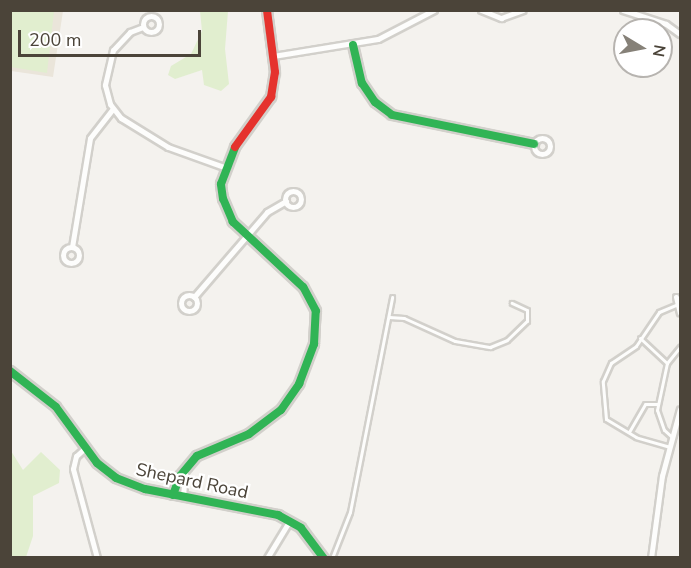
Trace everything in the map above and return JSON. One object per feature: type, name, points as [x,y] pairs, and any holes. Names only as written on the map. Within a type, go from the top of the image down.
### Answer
[{"type":"street","points":[[173,495],[185,472],[197,456],[249,434],[281,410],[299,384],[314,344],[316,310],[303,287],[233,222],[223,199],[224,167],[271,97],[273,56],[267,10]]},
{"type":"street","points":[[273,56],[353,45],[394,33],[434,10]]},
{"type":"street","points":[[481,10],[501,18],[523,10]]},
{"type":"street","points":[[623,10],[666,24],[681,34]]},
{"type":"street","points":[[143,27],[123,37],[111,56],[105,85],[113,109],[168,147],[224,167]]},
{"type":"street","points":[[353,45],[362,83],[375,102],[392,115],[534,144]]},
{"type":"street","points":[[72,247],[90,138],[113,109]]},
{"type":"street","points":[[194,297],[274,206],[286,201]]},
{"type":"street","points":[[676,297],[681,313]]},
{"type":"street","name":"Shepard Road","points":[[10,371],[56,407],[85,448],[116,478],[145,489],[267,511],[290,520],[324,558]]},
{"type":"street","points":[[651,558],[670,447],[681,410]]},
{"type":"street","points":[[85,448],[76,456],[73,469],[97,558]]},
{"type":"street","points":[[183,496],[185,472]]},
{"type":"street","points":[[267,558],[290,520]]},
{"type":"lane","points":[[332,558],[350,512],[393,297]]},
{"type":"lane","points":[[389,317],[404,318],[455,341],[490,347],[507,340],[527,321],[527,310],[512,303]]},
{"type":"lane","points":[[670,447],[628,433],[603,414],[603,381],[611,363],[636,346],[658,312],[678,304]]},
{"type":"lane","points":[[640,338],[667,363]]},
{"type":"lane","points":[[673,438],[660,423],[658,404],[667,363],[681,347]]},
{"type":"lane","points":[[628,433],[645,404],[658,404]]},
{"type":"shaded area","points":[[11,11],[63,11],[53,77],[11,71]]},
{"type":"green space","points":[[10,11],[54,11],[47,73],[11,67]]},
{"type":"green space","points":[[200,11],[228,11],[225,49],[229,84],[221,91],[204,85],[202,70],[175,79],[168,75],[171,66],[191,54],[202,31]]},
{"type":"green space","points":[[11,451],[23,470],[41,452],[60,470],[59,483],[33,496],[33,536],[26,557],[11,557]]},
{"type":"traffic: fast","points":[[353,45],[362,83],[375,102],[392,115],[534,144]]},
{"type":"traffic: fast","points":[[173,495],[180,476],[197,456],[249,434],[281,410],[299,384],[314,344],[316,311],[303,287],[233,222],[223,199],[221,184],[235,147]]},
{"type":"traffic: fast","points":[[10,371],[56,407],[97,463],[116,478],[145,489],[278,515],[301,528],[324,558]]},
{"type":"traffic: jam","points":[[235,147],[271,97],[275,72],[267,10]]}]
